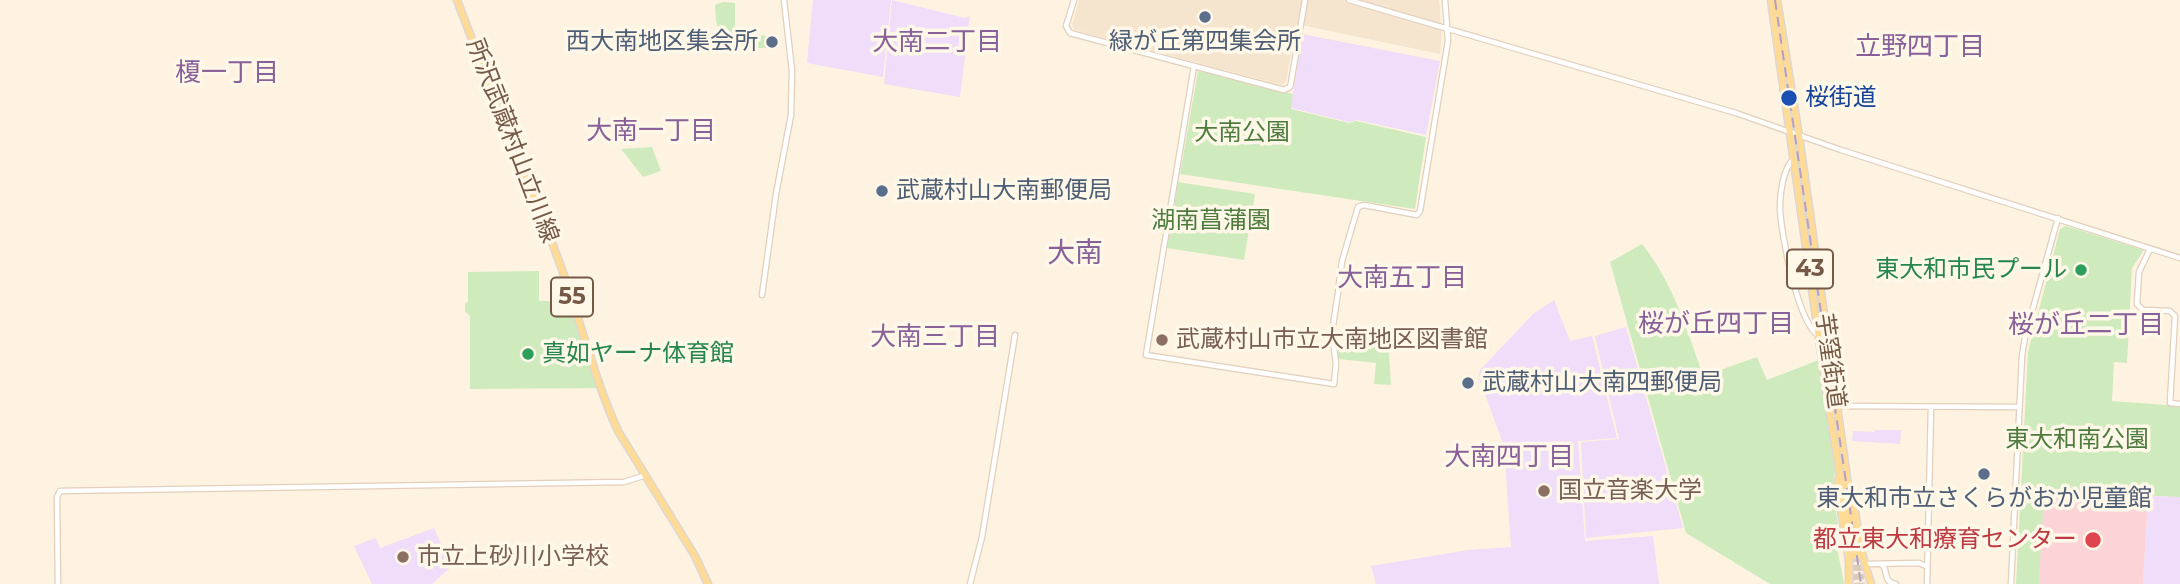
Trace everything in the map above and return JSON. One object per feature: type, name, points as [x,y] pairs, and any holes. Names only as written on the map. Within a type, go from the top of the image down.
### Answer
[{"type":"main road","name":"所沢武蔵村山立川線","points":[[457,0],[529,181],[575,306],[610,413],[618,431],[695,556],[708,584]]},
{"type":"main road","name":"芋窪街道","points":[[1771,0],[1819,337],[1833,407],[1844,463],[1855,556],[1841,472],[1833,407],[1799,136],[1777,0]]},
{"type":"main road","points":[[1844,463],[1855,504],[1861,550],[1871,584]]},
{"type":"main road","points":[[1841,472],[1837,485],[1849,561],[1849,584]]},
{"type":"street","points":[[762,295],[781,167],[790,127],[792,71],[784,0]]},
{"type":"street","points":[[1074,0],[1066,26],[1070,33],[1284,90],[1292,83],[1305,0]]},
{"type":"street","points":[[1349,0],[1665,91],[2180,258]]},
{"type":"street","points":[[1194,66],[1146,355],[1334,384],[1336,364],[1332,332],[1342,261],[1358,206],[1418,215],[1420,212],[1445,58],[1448,28],[1445,0]]},
{"type":"street","points":[[1794,158],[1787,164],[1780,211],[1796,292],[1812,332],[1819,337]]},
{"type":"street","points":[[2011,584],[2025,337],[2058,218]]},
{"type":"street","points":[[2150,248],[2139,272],[2137,304],[2143,310],[2170,311],[2175,316],[2171,403],[2180,404]]},
{"type":"street","points":[[970,584],[982,537],[1015,335]]},
{"type":"street","points":[[1833,407],[2020,407]]},
{"type":"street","points":[[1927,584],[1931,407]]},
{"type":"street","points":[[58,584],[57,496],[60,491],[624,482],[646,474]]},
{"type":"street","points":[[1920,563],[1927,558]]},
{"type":"street","points":[[1866,564],[1920,563],[1927,567]]},
{"type":"street","points":[[1880,564],[1886,570]]},
{"type":"street","points":[[1889,564],[1886,579],[1896,584]]},
{"type":"shaded area","points":[[813,0],[891,0],[883,77],[807,63]]},
{"type":"shaded area","points":[[892,0],[965,18],[970,16],[960,97],[884,84]]},
{"type":"shaded area","points":[[1079,0],[1439,0],[1442,35],[1440,54],[1296,24],[1286,82],[1281,85],[1075,30],[1072,25]]},
{"type":"shaded area","points":[[1302,34],[1440,61],[1426,135],[1357,120],[1349,122],[1291,108]]},
{"type":"shaded area","points":[[1554,300],[1570,341],[1592,336],[1617,438],[1578,441],[1585,541],[1653,536],[1659,584],[1376,584],[1371,566],[1468,550],[1511,547],[1504,446],[1479,378],[1480,370],[1533,314]]},
{"type":"shaded area","points":[[1626,327],[1683,528],[1586,538],[1581,442],[1619,439],[1595,336]]},
{"type":"shaded area","points":[[1901,430],[1900,444],[1852,441],[1853,431]]},
{"type":"shaded area","name":"都立東大和療育センター","points":[[2043,491],[2148,496],[2143,584],[2039,584]]},
{"type":"shaded area","points":[[2148,496],[2180,497],[2180,584],[2143,584]]},
{"type":"shaded area","name":"市立上砂川小学校","points":[[434,528],[451,567],[432,584],[372,584],[354,546],[376,538],[380,548]]},
{"type":"green space","points":[[723,2],[735,3],[735,31],[767,36],[768,48],[738,48],[706,54],[707,51],[724,46],[716,21],[715,5]]},
{"type":"green space","name":"大南公園","points":[[1198,71],[1293,94],[1291,109],[1426,137],[1415,209],[1180,174]]},
{"type":"green space","points":[[652,147],[661,171],[643,177],[621,149]]},
{"type":"green space","name":"湖南菖蒲園","points":[[1178,182],[1255,194],[1244,260],[1167,248]]},
{"type":"green space","name":"東大和南公園","points":[[2066,226],[2144,250],[2132,268],[2127,363],[2114,362],[2112,401],[2180,406],[2180,497],[2044,491],[2039,584],[2016,584],[2028,352],[2060,229]]},
{"type":"green space","points":[[1642,244],[1671,290],[1703,376],[1757,357],[1767,380],[1819,360],[1835,472],[1832,487],[1838,524],[1833,526],[1844,584],[1770,584],[1686,533],[1610,262]]},
{"type":"green space","name":"真如ヤーナ体育館","points":[[539,271],[539,301],[565,301],[565,312],[576,320],[597,388],[470,389],[470,316],[465,311],[468,301],[468,272]]},
{"type":"green space","points":[[1334,342],[1393,346],[1389,353],[1391,385],[1374,384],[1376,363],[1339,359]]},
{"type":"tunnel","points":[[1853,556],[1857,584]]},
{"type":"tunnel","points":[[1858,556],[1862,584]]},
{"type":"railway","points":[[1775,0],[1861,584]]},
{"type":"place","name":"緑が丘第四集会所","points":[[1205,17]]},
{"type":"place","name":"西大南地区集会所","points":[[772,42]]},
{"type":"place","name":"桜街道","points":[[1789,98]]},
{"type":"place","name":"武蔵村山大南郵便局","points":[[882,191]]},
{"type":"place","name":"東大和市民プール","points":[[2081,270]]},
{"type":"place","name":"武蔵村山市立大南地区図書館","points":[[1162,340]]},
{"type":"place","name":"真如ヤーナ体育館","points":[[528,354]]},
{"type":"place","name":"武蔵村山大南四郵便局","points":[[1468,383]]},
{"type":"place","name":"東大和市立さくらがおか児童館","points":[[1984,474]]},
{"type":"place","name":"国立音楽大学","points":[[1544,491]]},
{"type":"place","name":"都立東大和療育センター","points":[[2093,540]]},
{"type":"place","name":"市立上砂川小学校","points":[[403,557]]},
{"type":"district","name":"大南二丁目","points":[[937,42]]},
{"type":"district","name":"立野四丁目","points":[[1920,47]]},
{"type":"district","name":"榎一丁目","points":[[227,73]]},
{"type":"district","name":"大南一丁目","points":[[651,131]]},
{"type":"district","name":"大南","points":[[1075,254]]},
{"type":"district","name":"大南五丁目","points":[[1402,278]]},
{"type":"district","name":"桜が丘四丁目","points":[[1716,324]]},
{"type":"district","name":"桜が丘二丁目","points":[[2086,325]]},
{"type":"district","name":"大南三丁目","points":[[935,337]]},
{"type":"district","name":"大南四丁目","points":[[1509,457]]}]
